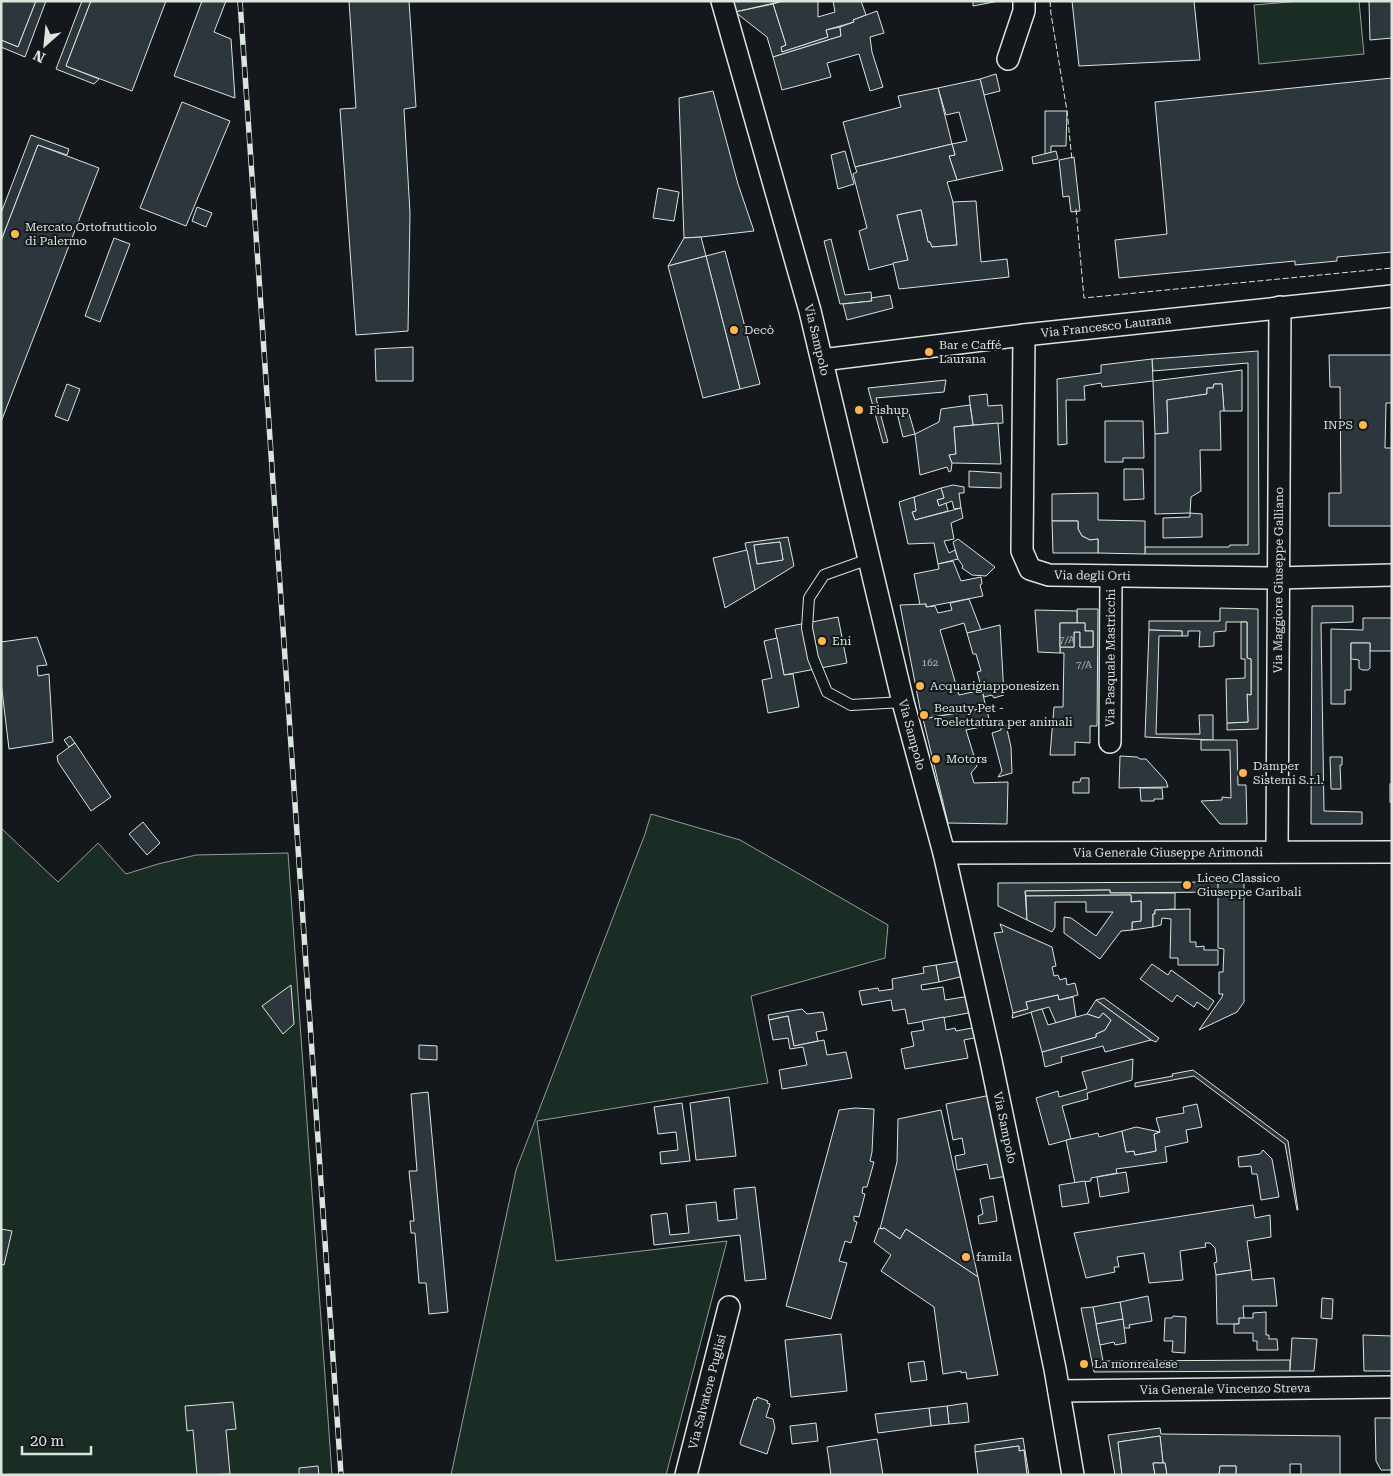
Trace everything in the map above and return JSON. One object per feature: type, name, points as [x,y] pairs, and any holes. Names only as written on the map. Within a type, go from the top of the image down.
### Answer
[{"type":"street","name":"Via Sampolo","points":[[722,1],[805,293],[903,702],[944,853],[995,1080],[1059,1391],[1073,1475]]},
{"type":"street","points":[[1008,59],[1024,11],[1024,1]]},
{"type":"street","name":"Via Francesco Laurana","points":[[822,360],[1024,335],[1392,296]]},
{"type":"street","name":"Via Maggiore Giuseppe Galliano","points":[[1276,852],[1280,307]]},
{"type":"street","name":"Via degli Orti","points":[[1024,335],[1022,551],[1030,569],[1049,575],[1277,578],[1392,575]]},
{"type":"street","name":"Via Pasquale Mastricchi","points":[[1110,742],[1111,576]]},
{"type":"street","name":"Via Generale Giuseppe Arimondi","points":[[944,853],[1392,852]]},
{"type":"street","name":"Via Salvatore Puglisi","points":[[686,1475],[729,1307]]},
{"type":"street","name":"Via Generale Vincenzo Streva","points":[[1059,1391],[1392,1387]]},
{"type":"lane","points":[[870,558],[824,575],[809,598],[807,628],[813,658],[826,692],[851,704],[903,702]]},
{"type":"green space","points":[[1301,1],[1359,1],[1364,54],[1259,64],[1254,5]]},
{"type":"green space","points":[[651,814],[740,840],[888,925],[885,958],[751,996],[768,1083],[537,1121],[556,1261],[727,1241],[666,1475],[451,1475],[516,1170]]},
{"type":"green space","points":[[1,828],[58,882],[98,843],[126,874],[196,855],[288,853],[332,1475],[1,1475]]},
{"type":"building","points":[[1,1],[36,1],[18,47],[1,40]]},
{"type":"building","points":[[36,1],[46,1],[25,57],[1,47],[1,40],[18,47]]},
{"type":"building","points":[[82,1],[91,1],[66,66],[99,79],[94,84],[56,69]]},
{"type":"building","points":[[91,1],[166,1],[132,91],[66,66]]},
{"type":"building","points":[[202,1],[226,1],[214,32],[231,39],[235,98],[174,76]]},
{"type":"building","points":[[349,1],[409,1],[416,107],[404,109],[410,213],[408,331],[356,335],[340,109],[356,108]]},
{"type":"building","points":[[731,1],[783,1],[735,12]]},
{"type":"building","points":[[783,1],[818,1],[818,17],[835,12],[833,1],[861,1],[866,15],[853,20],[854,22],[826,30],[828,37],[782,52],[781,47],[786,45],[773,4]]},
{"type":"building","points":[[973,1],[999,1],[973,6]]},
{"type":"building","points":[[1072,1],[1194,1],[1200,60],[1079,66]]},
{"type":"building","points":[[1369,1],[1392,1],[1392,38],[1370,40]]},
{"type":"building","points":[[773,4],[786,45],[781,47],[782,52],[828,37],[826,30],[840,27],[841,36],[773,57],[767,37],[735,12]]},
{"type":"building","points":[[877,11],[884,33],[870,37],[872,52],[883,87],[870,91],[859,54],[827,63],[831,77],[782,90],[773,57],[841,36],[840,27]]},
{"type":"building","points":[[996,74],[1000,91],[984,95],[980,79]]},
{"type":"building","points":[[1392,78],[1392,252],[1337,257],[1337,261],[1295,265],[1295,261],[1119,278],[1115,240],[1167,234],[1155,102]]},
{"type":"building","points":[[980,79],[1003,170],[957,180],[949,156],[955,155],[952,144],[967,141],[959,112],[946,115],[938,88]]},
{"type":"building","points":[[938,88],[952,144],[855,167],[843,122],[901,107],[898,96]]},
{"type":"building","points":[[713,91],[738,184],[754,231],[684,238],[679,98]]},
{"type":"building","points":[[182,102],[230,121],[186,226],[140,208]]},
{"type":"building","points":[[1045,111],[1067,111],[1066,146],[1051,146],[1051,153],[1045,154]]},
{"type":"building","points":[[31,135],[69,149],[67,155],[38,145],[1,241],[1,213]]},
{"type":"building","points":[[952,144],[955,155],[949,156],[957,180],[947,182],[953,202],[957,245],[932,247],[930,242],[928,242],[921,210],[897,215],[908,260],[869,270],[859,231],[867,228],[853,174],[857,172],[855,167]]},
{"type":"building","points":[[38,145],[99,168],[1,422],[1,241]]},
{"type":"building","points":[[845,151],[854,184],[838,189],[831,155]]},
{"type":"building","points":[[1056,151],[1058,159],[1033,164],[1032,157]]},
{"type":"building","points":[[1074,157],[1080,211],[1071,212],[1069,196],[1063,197],[1059,160]]},
{"type":"building","points":[[658,188],[679,192],[674,221],[653,218]]},
{"type":"building","points":[[976,201],[981,262],[1007,259],[1009,277],[899,289],[893,263],[908,260],[897,215],[921,210],[928,242],[930,242],[932,247],[957,245],[953,202]]},
{"type":"building","points":[[197,207],[212,213],[206,227],[192,221]]},
{"type":"building","points":[[701,237],[706,256],[668,266],[684,238]]},
{"type":"building","points":[[114,238],[130,244],[100,322],[85,316]]},
{"type":"building","points":[[831,239],[845,295],[871,292],[872,301],[840,304],[824,241]]},
{"type":"building","points":[[725,251],[760,384],[740,389],[706,256]]},
{"type":"building","points":[[706,256],[740,389],[703,398],[668,266]]},
{"type":"building","points":[[890,295],[893,308],[847,320],[843,304],[872,301],[871,298]]},
{"type":"building","points":[[413,347],[413,381],[376,381],[375,349]]},
{"type":"building","points":[[1258,351],[1259,554],[1145,554],[1145,547],[1229,547],[1230,545],[1248,545],[1248,363],[1153,371],[1152,359]]},
{"type":"building","name":"INPS","points":[[1329,355],[1392,355],[1392,403],[1386,403],[1385,448],[1392,448],[1392,526],[1329,526],[1329,493],[1341,493],[1340,387],[1330,387]]},
{"type":"building","points":[[1152,359],[1153,381],[1102,387],[1101,383],[1084,386],[1085,400],[1066,400],[1067,444],[1058,445],[1057,379],[1101,373],[1101,365]]},
{"type":"building","points":[[1242,370],[1242,411],[1224,411],[1222,384],[1214,384],[1213,388],[1207,388],[1207,394],[1167,400],[1168,433],[1155,434],[1153,381]]},
{"type":"building","points":[[946,380],[944,392],[876,398],[888,442],[883,443],[868,388]]},
{"type":"building","points":[[67,384],[80,389],[68,421],[55,416]]},
{"type":"building","points":[[1214,384],[1222,384],[1224,411],[1220,411],[1221,450],[1200,450],[1201,491],[1191,497],[1190,513],[1155,514],[1155,434],[1168,433],[1167,400],[1207,394],[1207,388],[1213,388]]},
{"type":"building","points":[[987,394],[988,406],[1002,405],[1003,423],[973,425],[969,396]]},
{"type":"building","points":[[970,405],[973,425],[954,427],[956,454],[949,455],[952,463],[951,471],[949,472],[947,467],[920,475],[915,434],[939,422],[941,409]]},
{"type":"building","points":[[908,410],[915,434],[903,437],[897,413]]},
{"type":"building","points":[[1105,421],[1143,421],[1144,458],[1123,458],[1123,462],[1105,462]]},
{"type":"building","points":[[998,423],[1001,464],[952,463],[949,455],[956,454],[954,427]]},
{"type":"building","points":[[1124,469],[1143,469],[1144,499],[1124,500]]},
{"type":"building","points":[[969,471],[1001,473],[1001,488],[969,487]]},
{"type":"building","points":[[953,485],[964,487],[964,493],[959,493],[961,508],[954,509],[952,501],[939,506],[937,500],[944,498],[941,488]]},
{"type":"building","points":[[941,488],[944,498],[937,500],[939,506],[946,503],[948,511],[915,520],[912,512],[916,511],[914,497]]},
{"type":"building","points":[[1098,493],[1098,520],[1145,521],[1145,554],[1098,553],[1098,539],[1090,540],[1082,536],[1078,529],[1078,521],[1052,521],[1052,494]]},
{"type":"building","points":[[914,497],[916,511],[912,512],[915,520],[961,508],[963,518],[951,523],[954,539],[944,541],[949,553],[955,550],[958,559],[938,564],[934,543],[908,544],[899,502]]},
{"type":"building","points":[[1190,513],[1202,514],[1202,537],[1163,538],[1163,518],[1190,517]]},
{"type":"building","points":[[1052,521],[1078,521],[1078,529],[1082,536],[1090,540],[1098,539],[1098,553],[1053,553]]},
{"type":"building","points":[[788,537],[794,566],[755,590],[745,543]],"holes":[[[780,542],[783,560],[757,564],[754,545]]]},
{"type":"building","points":[[958,539],[995,567],[986,576],[972,575],[962,568],[963,566],[958,559],[953,542]]},
{"type":"building","points":[[780,542],[783,560],[757,564],[754,545]]},
{"type":"building","points":[[747,550],[755,590],[725,608],[713,558]]},
{"type":"building","points":[[953,561],[961,581],[981,577],[982,584],[980,585],[983,596],[926,607],[926,604],[920,605],[914,574],[939,569],[938,564]]},
{"type":"building","points":[[969,599],[981,630],[967,633],[964,623],[940,630],[959,695],[982,690],[986,708],[922,719],[900,605],[926,604],[926,607],[935,606],[938,613],[952,610],[950,603]]},
{"type":"building","points":[[1312,606],[1353,606],[1353,622],[1321,623],[1324,811],[1362,812],[1362,824],[1311,824]]},
{"type":"building","points":[[1220,608],[1258,609],[1258,729],[1227,730],[1227,723],[1248,722],[1247,694],[1251,695],[1251,659],[1247,658],[1247,622],[1226,622],[1226,631],[1214,632],[1214,646],[1199,647],[1200,631],[1188,631],[1188,636],[1182,636],[1182,631],[1149,630],[1149,621],[1220,621]]},
{"type":"building","points":[[1077,609],[1098,609],[1097,726],[1090,726],[1090,743],[1075,742],[1075,755],[1050,755],[1054,707],[1063,707],[1064,653],[1060,653],[1060,647],[1074,647],[1074,632],[1080,632],[1080,647],[1093,647],[1093,631],[1085,631],[1085,623],[1077,623]]},
{"type":"building","points":[[1035,610],[1077,611],[1077,623],[1060,623],[1060,653],[1038,652]]},
{"type":"building","points":[[838,617],[847,663],[784,675],[775,629]]},
{"type":"building","points":[[1363,618],[1392,618],[1392,651],[1370,651],[1370,643],[1351,643],[1351,690],[1345,690],[1345,704],[1331,704],[1331,629],[1363,630]]},
{"type":"building","points":[[1241,622],[1247,622],[1247,658],[1251,659],[1251,695],[1247,694],[1248,722],[1227,723],[1226,679],[1245,678],[1245,659],[1241,659]]},
{"type":"building","points":[[1060,623],[1085,623],[1085,631],[1093,631],[1093,647],[1080,647],[1080,632],[1074,632],[1074,647],[1060,647]]},
{"type":"building","points":[[1000,625],[1004,695],[994,698],[992,695],[984,697],[977,672],[981,671],[976,654],[973,654],[967,633]]},
{"type":"building","points":[[1149,630],[1182,631],[1182,636],[1159,636],[1156,734],[1200,734],[1199,715],[1213,715],[1213,740],[1145,737]]},
{"type":"building","points":[[37,637],[47,665],[37,666],[38,676],[49,674],[53,742],[9,749],[1,682],[1,642]]},
{"type":"building","points":[[777,638],[784,675],[793,674],[799,707],[768,713],[762,680],[772,678],[764,641]]},
{"type":"building","points":[[1351,643],[1370,643],[1370,668],[1368,670],[1359,668],[1359,660],[1351,659]]},
{"type":"building","points":[[986,708],[991,725],[966,730],[977,766],[971,773],[974,783],[1008,782],[1007,824],[948,823],[923,719]]},
{"type":"building","points":[[1006,725],[1011,747],[1012,773],[998,777],[1002,771],[992,733],[1001,730],[1001,727]]},
{"type":"building","points":[[70,736],[75,743],[69,747],[64,740]]},
{"type":"building","points":[[1201,740],[1237,740],[1238,785],[1246,785],[1247,824],[1220,824],[1201,801],[1222,800],[1222,797],[1231,798],[1230,750],[1201,750]]},
{"type":"building","points":[[75,743],[111,797],[91,811],[58,762],[57,756]]},
{"type":"building","points":[[1120,756],[1146,759],[1166,781],[1168,787],[1119,788]]},
{"type":"building","points":[[1330,757],[1342,757],[1342,765],[1340,765],[1341,789],[1331,789]]},
{"type":"building","points":[[1081,778],[1089,778],[1089,793],[1073,793],[1073,782],[1080,782]]},
{"type":"building","points":[[1390,784],[1392,784],[1392,802],[1390,802]]},
{"type":"building","points":[[1140,788],[1162,788],[1163,799],[1141,801]]},
{"type":"building","points":[[143,822],[160,843],[147,855],[129,834]]},
{"type":"building","points":[[1218,882],[1219,892],[1110,893],[1110,890],[1025,891],[1027,920],[998,906],[998,883]]},
{"type":"building","points":[[1218,882],[1244,882],[1244,1002],[1237,1012],[1199,1030],[1223,994],[1219,994],[1219,972],[1223,972],[1224,949],[1218,948]]},
{"type":"building","points":[[1110,890],[1110,893],[1175,893],[1175,909],[1155,910],[1155,914],[1153,914],[1153,927],[1132,930],[1132,922],[1141,921],[1141,901],[1131,902],[1131,895],[1026,896],[1025,891]]},
{"type":"building","points":[[1131,895],[1131,902],[1141,901],[1141,921],[1132,922],[1132,930],[1121,931],[1100,959],[1064,933],[1064,917],[1071,918],[1096,936],[1113,912],[1086,912],[1086,902],[1055,902],[1055,927],[1052,932],[1027,920],[1026,896]]},
{"type":"building","points":[[1190,909],[1190,942],[1196,942],[1196,947],[1204,946],[1204,950],[1218,950],[1218,965],[1178,965],[1178,958],[1170,958],[1171,919],[1162,918],[1161,925],[1153,927],[1153,914],[1155,914],[1155,910]]},
{"type":"building","points":[[1000,924],[1052,947],[1056,966],[1052,967],[1054,976],[1058,975],[1060,980],[1066,978],[1067,985],[1075,983],[1078,995],[1059,1000],[1058,995],[1026,1002],[1028,1009],[1013,1013],[994,933],[1003,932]]},
{"type":"building","points":[[960,961],[964,976],[939,982],[936,965]]},
{"type":"building","points":[[1152,964],[1168,975],[1171,970],[1214,1001],[1208,1010],[1197,1002],[1194,1007],[1177,995],[1172,1002],[1140,979]]},
{"type":"building","points":[[936,965],[939,982],[921,985],[922,990],[943,987],[945,1000],[970,996],[974,1012],[908,1024],[905,1009],[893,1011],[891,1000],[862,1005],[859,991],[878,988],[879,991],[893,989],[892,979],[924,973],[923,967]]},
{"type":"building","points":[[291,985],[294,1024],[283,1034],[262,1006]]},
{"type":"building","points":[[1058,995],[1059,1000],[1073,997],[1076,1017],[1056,1023],[1049,1007],[1012,1018],[1013,1013],[1028,1009],[1026,1002]]},
{"type":"building","points":[[1104,998],[1159,1038],[1156,1042],[1096,1000]]},
{"type":"building","points":[[1096,1000],[1151,1040],[1105,1052],[1103,1046],[1061,1057],[1062,1062],[1045,1067],[1042,1052],[1096,1037],[1096,1034],[1105,1030],[1111,1020],[1103,1013],[1099,1018],[1087,1014]]},
{"type":"building","points":[[802,1009],[807,1014],[823,1012],[827,1030],[816,1032],[818,1041],[794,1046],[788,1016],[769,1020],[768,1015]]},
{"type":"building","points":[[1042,1009],[1048,1025],[1087,1014],[1099,1018],[1103,1013],[1111,1020],[1105,1030],[1096,1034],[1096,1037],[1042,1052],[1031,1012]]},
{"type":"building","points":[[788,1016],[794,1046],[824,1040],[827,1055],[846,1052],[852,1078],[782,1089],[779,1070],[807,1065],[803,1047],[790,1049],[788,1038],[773,1040],[769,1020]]},
{"type":"building","points":[[944,1017],[946,1030],[955,1028],[956,1031],[977,1027],[979,1037],[964,1040],[968,1058],[905,1069],[901,1049],[914,1046],[911,1032],[924,1030],[922,1021]]},
{"type":"building","points":[[419,1045],[437,1046],[437,1060],[419,1059]]},
{"type":"building","points":[[1133,1059],[1132,1080],[1087,1093],[1088,1099],[1062,1106],[1071,1139],[1049,1145],[1036,1098],[1058,1091],[1059,1097],[1087,1089],[1082,1072]]},
{"type":"building","points":[[1193,1070],[1288,1141],[1298,1210],[1285,1144],[1194,1076],[1135,1087],[1135,1083]]},
{"type":"building","points":[[428,1092],[448,1312],[429,1314],[426,1283],[419,1283],[415,1233],[411,1233],[410,1221],[414,1221],[409,1171],[417,1171],[411,1094]]},
{"type":"building","points":[[991,1095],[1007,1176],[990,1179],[987,1164],[957,1170],[955,1156],[965,1154],[962,1138],[953,1140],[946,1104]]},
{"type":"building","points":[[729,1097],[736,1156],[696,1160],[690,1103]]},
{"type":"building","points":[[682,1103],[690,1161],[661,1164],[660,1152],[678,1150],[676,1132],[658,1134],[654,1107]]},
{"type":"building","points":[[1197,1104],[1202,1127],[1186,1130],[1188,1142],[1165,1147],[1167,1162],[1116,1169],[1117,1173],[1091,1178],[1091,1181],[1075,1183],[1066,1140],[1098,1133],[1099,1137],[1122,1131],[1126,1152],[1134,1151],[1135,1155],[1156,1151],[1154,1134],[1160,1132],[1156,1118],[1184,1113],[1183,1107]]},
{"type":"building","points":[[855,1108],[874,1109],[870,1161],[874,1162],[867,1187],[863,1187],[862,1193],[865,1194],[859,1217],[854,1216],[854,1221],[857,1222],[851,1243],[845,1241],[839,1261],[847,1263],[831,1319],[786,1306],[839,1110]]},
{"type":"building","points":[[941,1110],[978,1277],[906,1229],[900,1239],[884,1228],[880,1229],[897,1162],[898,1119]]},
{"type":"building","points":[[1136,1127],[1160,1132],[1154,1134],[1156,1151],[1135,1155],[1134,1151],[1126,1152],[1122,1131]]},
{"type":"building","points":[[1263,1150],[1272,1159],[1279,1197],[1261,1200],[1257,1174],[1252,1174],[1251,1166],[1239,1167],[1238,1157],[1260,1154]]},
{"type":"building","points":[[1126,1172],[1129,1192],[1100,1197],[1097,1177]]},
{"type":"building","points":[[1085,1181],[1089,1203],[1062,1207],[1059,1185]]},
{"type":"building","points":[[755,1187],[766,1279],[745,1281],[740,1235],[654,1245],[651,1215],[667,1213],[670,1235],[689,1233],[686,1205],[716,1202],[718,1221],[737,1219],[734,1189]]},
{"type":"building","points":[[993,1196],[997,1221],[979,1224],[978,1216],[983,1214],[980,1199]]},
{"type":"building","points":[[1253,1205],[1255,1218],[1270,1215],[1271,1237],[1247,1241],[1251,1270],[1216,1275],[1214,1263],[1217,1262],[1215,1248],[1210,1243],[1205,1243],[1206,1247],[1180,1251],[1183,1280],[1149,1283],[1144,1253],[1117,1257],[1119,1267],[1114,1267],[1115,1272],[1086,1278],[1074,1233]]},
{"type":"building","points":[[879,1228],[884,1228],[900,1239],[906,1229],[978,1277],[998,1375],[967,1379],[966,1372],[943,1374],[934,1307],[881,1271],[891,1255],[874,1242]]},
{"type":"building","points":[[1,1229],[12,1231],[4,1265],[1,1264]]},
{"type":"building","points":[[1251,1270],[1252,1280],[1274,1278],[1277,1306],[1243,1306],[1244,1319],[1239,1318],[1239,1324],[1217,1324],[1216,1275]]},
{"type":"building","points":[[1148,1296],[1152,1321],[1129,1325],[1130,1328],[1124,1328],[1120,1302]]},
{"type":"building","points":[[1322,1298],[1333,1299],[1332,1319],[1321,1318]]},
{"type":"building","points":[[1120,1302],[1123,1319],[1096,1324],[1093,1307]]},
{"type":"building","points":[[1093,1307],[1103,1361],[1290,1360],[1290,1371],[1094,1372],[1081,1308]]},
{"type":"building","points":[[1266,1312],[1266,1335],[1269,1335],[1269,1339],[1277,1339],[1278,1350],[1257,1350],[1257,1341],[1253,1341],[1253,1333],[1234,1333],[1234,1324],[1239,1324],[1239,1318],[1253,1318],[1253,1313]]},
{"type":"building","points":[[1173,1316],[1186,1317],[1185,1353],[1172,1352],[1173,1341],[1164,1341],[1165,1318],[1172,1318]]},
{"type":"building","points":[[1123,1319],[1126,1343],[1115,1345],[1114,1342],[1100,1345],[1096,1324]]},
{"type":"building","points":[[841,1334],[847,1391],[791,1397],[785,1340]]},
{"type":"building","points":[[1363,1335],[1392,1336],[1392,1371],[1364,1371]]},
{"type":"building","points":[[1292,1338],[1317,1339],[1314,1371],[1290,1371]]},
{"type":"building","points":[[924,1361],[927,1380],[911,1382],[908,1363]]},
{"type":"building","points":[[757,1397],[768,1401],[767,1403],[770,1404],[766,1417],[773,1419],[775,1428],[767,1454],[740,1443],[754,1399],[756,1400]]},
{"type":"building","points":[[233,1402],[236,1429],[226,1430],[230,1474],[197,1475],[193,1430],[187,1431],[185,1406]]},
{"type":"building","points":[[967,1403],[969,1422],[949,1424],[947,1406]]},
{"type":"building","points":[[947,1406],[949,1424],[931,1426],[929,1408]]},
{"type":"building","points":[[929,1408],[931,1426],[878,1433],[875,1414]]},
{"type":"building","points":[[1375,1418],[1392,1418],[1392,1470],[1381,1470],[1376,1461]]},
{"type":"building","points":[[816,1423],[818,1441],[792,1444],[790,1426]]},
{"type":"building","points":[[1160,1428],[1161,1434],[1340,1436],[1340,1475],[1301,1475],[1301,1464],[1290,1464],[1290,1475],[1236,1475],[1236,1466],[1220,1466],[1219,1475],[1167,1475],[1165,1463],[1163,1463],[1160,1436],[1118,1442],[1122,1475],[1115,1475],[1108,1435]]},
{"type":"building","points":[[1160,1436],[1163,1463],[1153,1463],[1155,1475],[1122,1475],[1118,1442]]},
{"type":"building","points":[[1023,1438],[1029,1475],[1027,1475],[1024,1450],[1019,1451],[1019,1446],[975,1452],[975,1445]]},
{"type":"building","points":[[877,1439],[883,1475],[831,1475],[827,1447]]},
{"type":"building","points":[[1019,1446],[1019,1451],[1024,1450],[1027,1475],[978,1475],[975,1452]]},
{"type":"building","points":[[1153,1463],[1165,1463],[1167,1475],[1155,1475]]},
{"type":"building","points":[[318,1466],[319,1475],[299,1475],[299,1468]]},
{"type":"building","points":[[1220,1466],[1236,1466],[1236,1475],[1219,1475]]},
{"type":"railway","points":[[240,1],[341,1475]]},
{"type":"fence","points":[[1050,1],[1067,111],[1072,160]]},
{"type":"fence","points":[[1076,209],[1084,298],[1392,268]]},
{"type":"place","name":"Mercato Ortofrutticolo di Palermo","points":[[15,234]]},
{"type":"place","name":"Decò","points":[[734,330]]},
{"type":"place","name":"Bar e Caffé Laurana","points":[[929,352]]},
{"type":"place","name":"Fishup","points":[[859,410]]},
{"type":"place","name":"INPS","points":[[1363,425]]},
{"type":"place","name":"Eni","points":[[822,641]]},
{"type":"place","name":"Acquarigiapponesizen","points":[[920,686]]},
{"type":"place","name":"Beauty Pet - Toelettatura per animali","points":[[924,715]]},
{"type":"place","name":"Motors","points":[[936,759]]},
{"type":"place","name":"Damper Sistemi S.r.l.","points":[[1243,773]]},
{"type":"place","name":"Liceo Classico Giuseppe Garibali","points":[[1187,885]]},
{"type":"place","name":"famila","points":[[966,1257]]},
{"type":"place","name":"La monrealese","points":[[1084,1364]]}]
